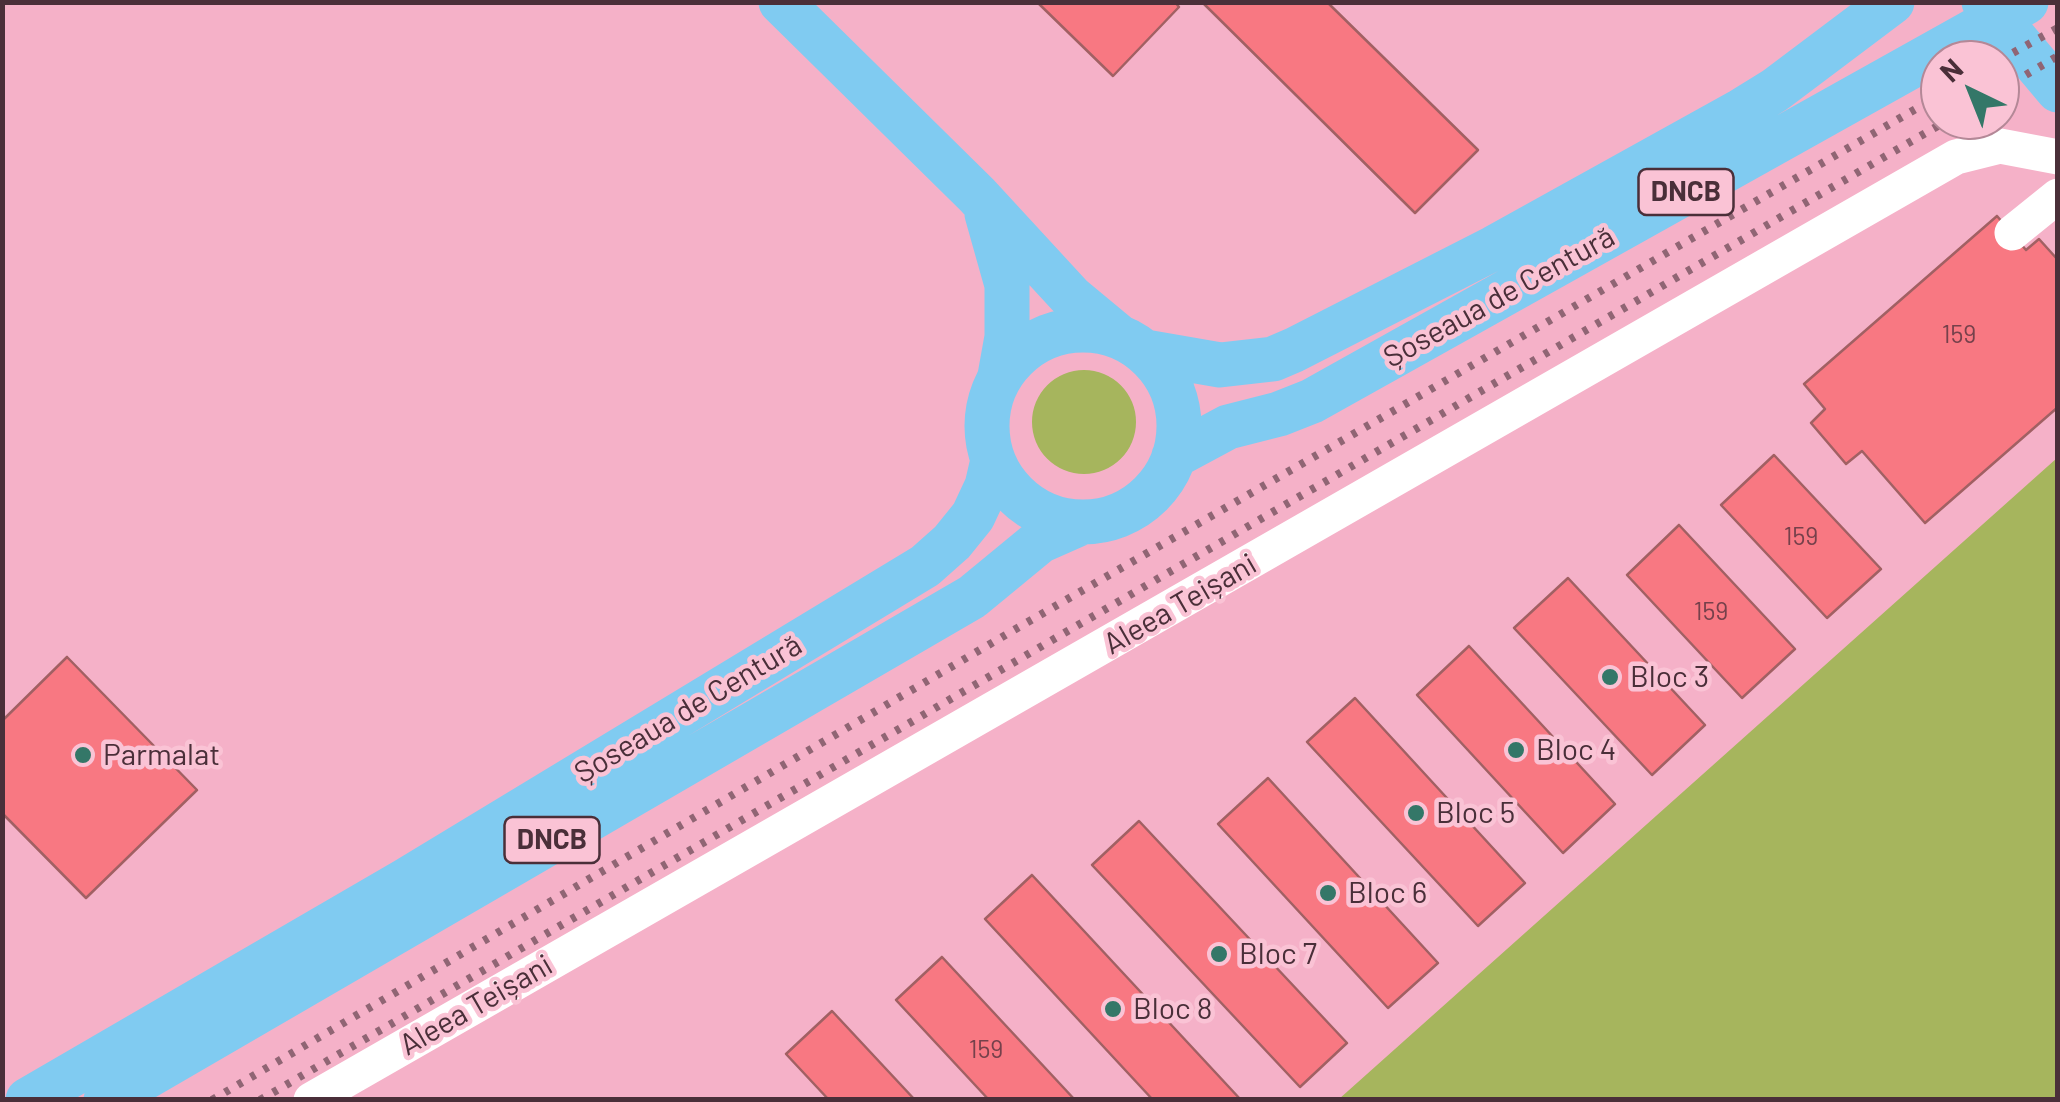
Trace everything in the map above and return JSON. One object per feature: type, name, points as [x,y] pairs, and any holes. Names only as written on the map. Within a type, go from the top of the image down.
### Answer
[{"type":"main road","points":[[782,2],[977,195],[1048,274],[1164,374],[1175,400],[1179,428],[1174,456]]},
{"type":"main road","name":"Șoseaua de Centură","points":[[1131,344],[1220,365],[1259,362],[1294,350],[1494,248],[1741,110],[1775,90],[1892,2]]},
{"type":"main road","points":[[1984,2],[2058,90]]},
{"type":"main road","name":"Șoseaua de Centură","points":[[1174,456],[1210,434],[1279,414],[1329,391],[2026,2]]},
{"type":"main road","points":[[977,195],[992,224],[1007,285],[1007,337],[1000,376]]},
{"type":"main road","name":"DNCB","points":[[993,460],[987,432],[990,403],[1000,376],[1017,356],[1039,340],[1064,331],[1091,330],[1131,344]]},
{"type":"main road","name":"DNCB","points":[[1083,522],[1107,519],[1129,510],[1164,477],[1174,456]]},
{"type":"main road","points":[[993,460],[1003,480],[1019,498],[1038,511],[1083,522]]},
{"type":"main road","name":"Șoseaua de Centură","points":[[28,1100],[405,880],[925,566],[973,516],[987,486],[993,460]]},
{"type":"main road","name":"Șoseaua de Centură","points":[[106,1100],[972,597],[1040,541],[1083,522]]},
{"type":"street","name":"Aleea Teișani","points":[[311,1100],[1956,157],[2000,146],[2058,157]]},
{"type":"street","points":[[2012,234],[2058,196]]},
{"type":"green space","points":[[1084,370],[1104,374],[1121,385],[1132,402],[1136,422],[1132,442],[1121,459],[1104,470],[1084,474],[1064,470],[1047,459],[1036,442],[1032,422],[1036,402],[1047,385],[1064,374]]},
{"type":"green space","points":[[2057,458],[2057,1099],[1339,1099]]},
{"type":"building","points":[[1037,2],[1175,2],[1179,7],[1113,76]]},
{"type":"building","points":[[1202,2],[1327,2],[1478,150],[1415,213]]},
{"type":"building","points":[[1997,216],[2026,250],[2039,239],[2058,260],[2058,407],[1925,523],[1862,451],[1846,464],[1811,423],[1825,409],[1804,384]]},
{"type":"building","points":[[1774,455],[1881,569],[1827,618],[1721,505]]},
{"type":"building","points":[[1679,525],[1795,649],[1742,698],[1627,575]]},
{"type":"building","name":"Bloc 3","points":[[1568,578],[1705,725],[1652,775],[1514,628]]},
{"type":"building","name":"Bloc 4","points":[[1469,646],[1615,804],[1563,853],[1417,695]]},
{"type":"building","name":"Parmalat","points":[[67,657],[197,790],[86,898],[2,813],[2,721]]},
{"type":"building","name":"Bloc 5","points":[[1355,698],[1525,883],[1478,926],[1307,742]]},
{"type":"building","name":"Bloc 6","points":[[1268,778],[1438,963],[1388,1008],[1218,824]]},
{"type":"building","name":"Bloc 7","points":[[1139,821],[1347,1043],[1300,1087],[1092,865]]},
{"type":"building","name":"Bloc 8","points":[[1032,875],[1241,1100],[1153,1100],[985,919]]},
{"type":"building","points":[[942,957],[1075,1100],[989,1100],[896,1000]]},
{"type":"building","points":[[832,1011],[915,1100],[829,1100],[786,1054]]},
{"type":"railway","points":[[2020,49],[2058,28]]},
{"type":"railway","points":[[2020,78],[2058,56]]},
{"type":"railway","points":[[212,1100],[1014,630],[1920,107]]},
{"type":"railway","points":[[260,1100],[1920,136]]},
{"type":"place","name":"Bloc 3","points":[[1610,677]]},
{"type":"place","name":"Bloc 4","points":[[1516,750]]},
{"type":"place","name":"Parmalat","points":[[83,755]]},
{"type":"place","name":"Bloc 5","points":[[1416,813]]},
{"type":"place","name":"Bloc 6","points":[[1328,893]]},
{"type":"place","name":"Bloc 7","points":[[1219,954]]},
{"type":"place","name":"Bloc 8","points":[[1113,1009]]}]
